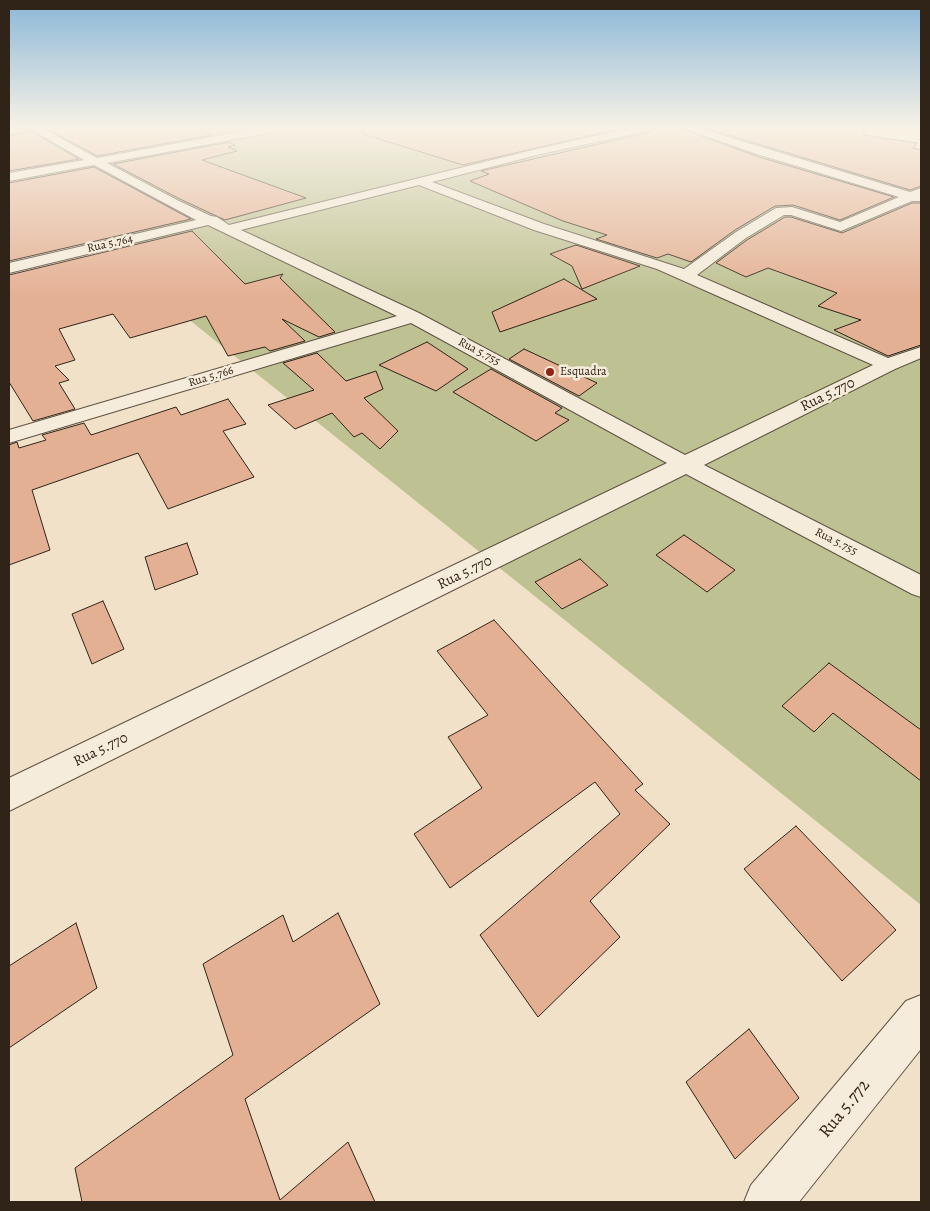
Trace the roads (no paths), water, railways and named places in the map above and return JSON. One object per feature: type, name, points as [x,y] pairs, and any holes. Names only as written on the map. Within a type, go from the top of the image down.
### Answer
[{"type":"street","name":"Rua 5.755","points":[[135,184],[413,317],[687,465],[921,587]]},
{"type":"street","points":[[228,229],[409,184]]},
{"type":"street","points":[[426,184],[539,227],[653,263],[711,286],[888,365]]},
{"type":"street","points":[[872,184],[918,196]]},
{"type":"street","points":[[685,276],[741,235],[781,211],[792,211],[838,226],[918,196]]},
{"type":"street","name":"Rua 5.764","points":[[9,268],[212,220]]},
{"type":"street","name":"Rua 5.766","points":[[9,437],[413,317]]},
{"type":"street","name":"Rua 5.770","points":[[9,795],[687,465],[888,365],[921,352]]},
{"type":"street","name":"Rua 5.772","points":[[768,1202],[921,1016]]},
{"type":"place","name":"Esquadra","points":[[550,372]]}]
